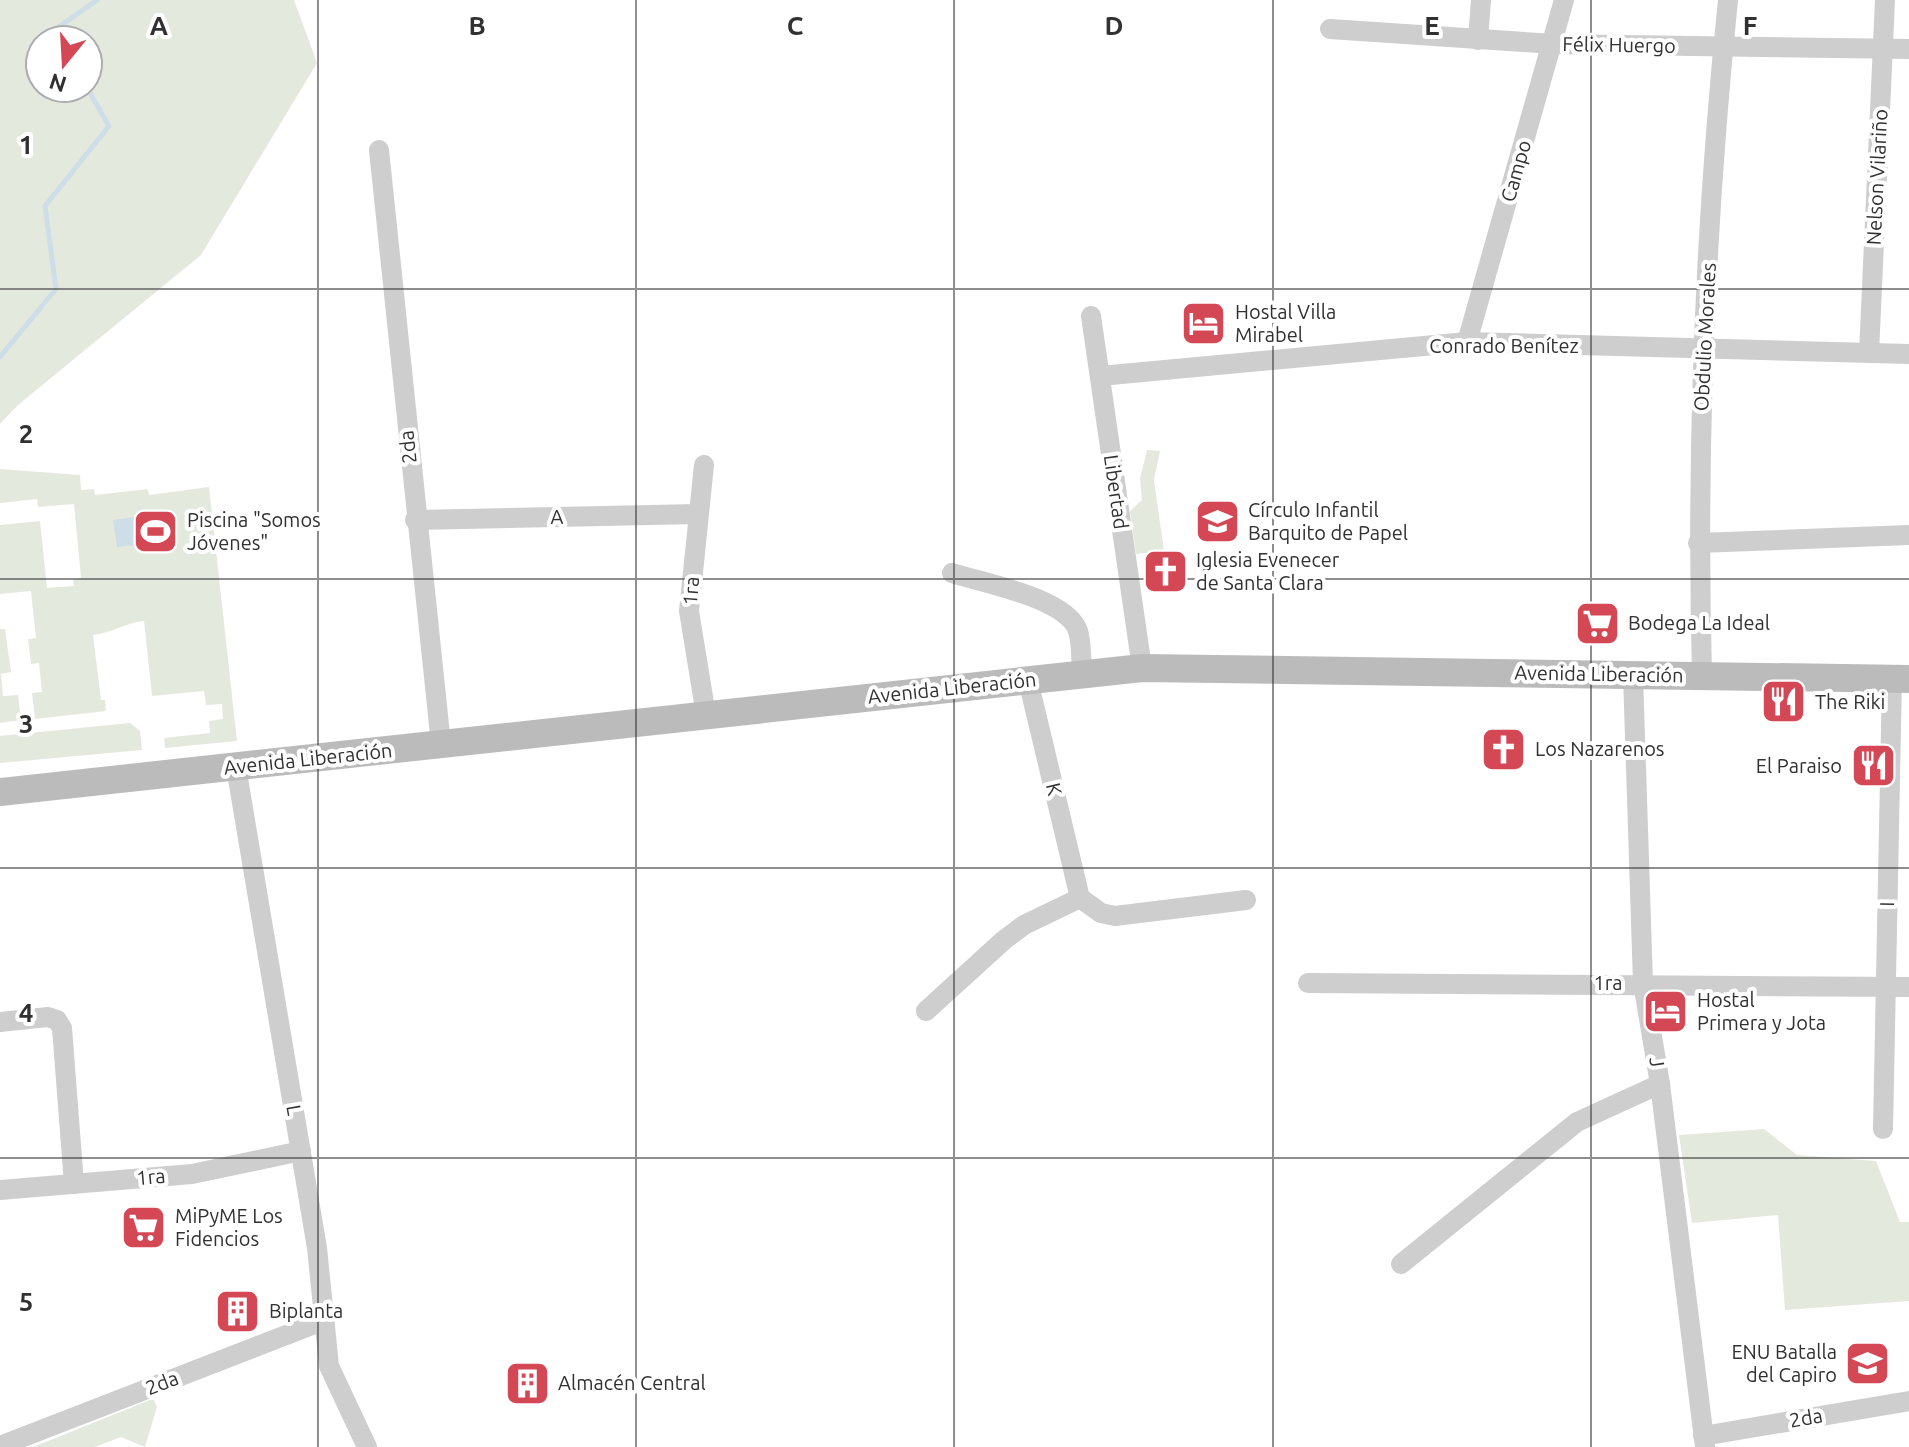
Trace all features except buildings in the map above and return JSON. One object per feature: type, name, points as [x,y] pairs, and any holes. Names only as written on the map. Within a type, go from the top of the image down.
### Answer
[{"type":"main road","name":"Avenida Liberación","points":[[0,792],[1142,668],[1901,678]]},
{"type":"street","points":[[1478,40],[1481,0]]},
{"type":"street","name":"Campo","points":[[1467,342],[1564,0]]},
{"type":"street","name":"Obdulio Morales","points":[[1702,676],[1698,543],[1703,350],[1728,0]]},
{"type":"street","name":"Nelson Vilariño","points":[[1869,353],[1885,0]]},
{"type":"street","name":"Félix Huergo","points":[[1330,29],[1554,44],[1909,49]]},
{"type":"street","name":"2da","points":[[379,150],[415,520],[441,744]]},
{"type":"street","name":"Libertad","points":[[1091,316],[1142,668]]},
{"type":"street","name":"Conrado Benítez","points":[[1100,376],[1467,342],[1909,354]]},
{"type":"street","name":"1ra","points":[[704,465],[689,611],[706,715]]},
{"type":"street","name":"A","points":[[415,520],[698,514]]},
{"type":"street","points":[[1698,543],[1909,535]]},
{"type":"street","points":[[952,573],[1054,605],[1070,617],[1079,633],[1082,674]]},
{"type":"street","name":"J","points":[[1633,675],[1643,983],[1660,1084],[1704,1441]]},
{"type":"street","name":"I","points":[[1883,1129],[1885,986],[1901,678]]},
{"type":"street","name":"K","points":[[1028,680],[1080,898]]},
{"type":"street","name":"L","points":[[236,767],[301,1151],[329,1366],[367,1447]]},
{"type":"street","points":[[926,1011],[1024,925],[1080,898],[1101,913],[1115,916],[1246,900]]},
{"type":"street","name":"1ra","points":[[1308,983],[1909,987]]},
{"type":"street","points":[[0,1022],[48,1017],[57,1020],[62,1028],[74,1184]]},
{"type":"street","points":[[1401,1264],[1577,1122],[1660,1084]]},
{"type":"street","name":"1ra","points":[[0,1190],[192,1174],[301,1151]]},
{"type":"street","name":"2da","points":[[0,1446],[325,1320]]},
{"type":"street","name":"2da","points":[[1704,1441],[1909,1401]]},
{"type":"shaded area","points":[[0,0],[294,0],[317,63],[201,255],[18,405],[0,424]]},
{"type":"shaded area","points":[[1147,450],[1160,451],[1154,480],[1164,551],[1136,554],[1130,511],[1142,500],[1140,479]]},
{"type":"shaded area","points":[[0,469],[80,475],[81,490],[94,489],[95,495],[148,489],[149,495],[209,487],[237,741],[165,748],[164,738],[210,733],[209,721],[223,719],[222,704],[206,705],[204,691],[152,696],[144,621],[93,635],[101,700],[105,700],[106,711],[35,719],[32,693],[42,692],[39,663],[31,664],[28,639],[36,638],[31,591],[0,594],[0,525],[40,521],[47,588],[74,586],[73,580],[81,578],[74,504],[38,507],[37,499],[0,503]]},
{"type":"shaded area","points":[[166,513],[169,541],[117,547],[113,520]]},
{"type":"shaded area","points":[[0,629],[5,629],[11,672],[1,674],[3,696],[18,695],[21,720],[0,723]]},
{"type":"shaded area","points":[[130,723],[140,731],[142,750],[0,763],[0,736]]},
{"type":"shaded area","points":[[1764,1129],[1797,1155],[1876,1161],[1900,1222],[1909,1222],[1909,1301],[1785,1310],[1778,1215],[1692,1223],[1679,1135]]},
{"type":"shaded area","points":[[154,1400],[157,1407],[145,1447],[121,1437],[95,1447],[33,1447]]},
{"type":"waterway","points":[[63,24],[97,0]]},
{"type":"waterway","points":[[0,357],[56,289],[45,206],[109,126],[96,104]]},
{"type":"place","name":"Hostal Villa Mirabel","points":[[1204,323]]},
{"type":"place","name":"Círculo Infantil Barquito de Papel","points":[[1217,522]]},
{"type":"place","name":"Piscina \"Somos Jóvenes\"","points":[[156,532]]},
{"type":"place","name":"Iglesia Evenecer de Santa Clara","points":[[1165,572]]},
{"type":"place","name":"Bodega La Ideal","points":[[1597,623]]},
{"type":"place","name":"The Riki","points":[[1784,702]]},
{"type":"place","name":"Los Nazarenos","points":[[1504,749]]},
{"type":"place","name":"El Paraiso","points":[[1873,766]]},
{"type":"place","name":"Hostal Primera y Jota","points":[[1666,1012]]},
{"type":"place","name":"MiPyME Los Fidencios","points":[[144,1228]]},
{"type":"place","name":"Biplanta","points":[[238,1311]]},
{"type":"place","name":"ENU Batalla del Capiro","points":[[1868,1364]]},
{"type":"place","name":"Almacén Central","points":[[527,1383]]}]
